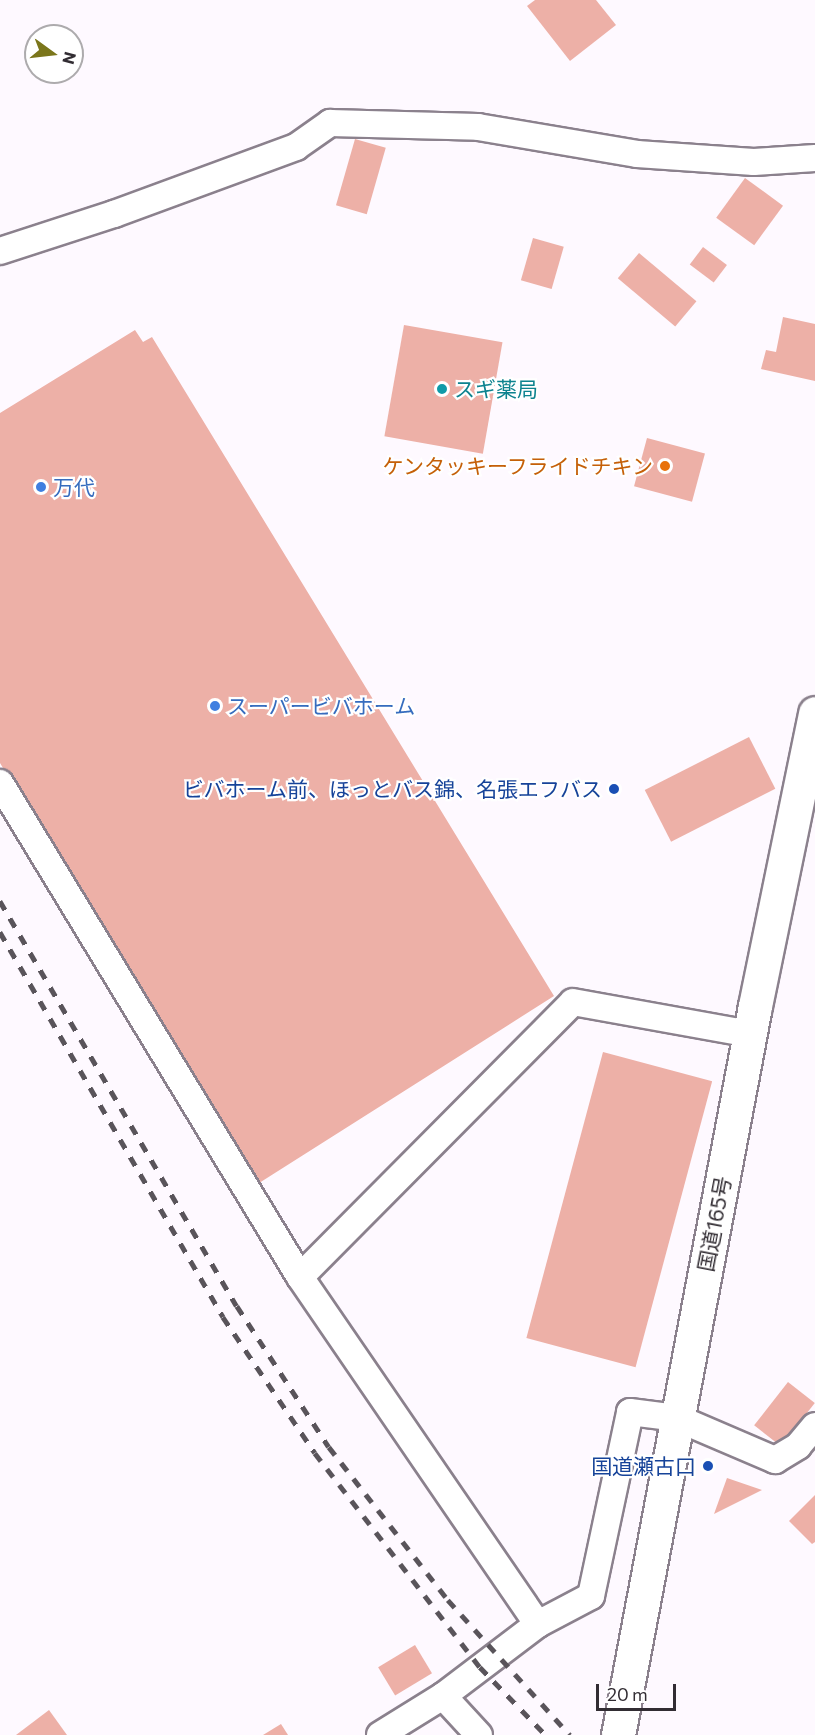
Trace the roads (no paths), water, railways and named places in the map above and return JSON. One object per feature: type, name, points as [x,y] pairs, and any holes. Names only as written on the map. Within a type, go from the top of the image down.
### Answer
[{"type":"highway","name":"国道165号","points":[[618,1735],[750,1034],[815,713]]},
{"type":"street","points":[[0,251],[114,214],[296,147],[330,123],[478,127],[649,155],[754,162],[815,158]]},
{"type":"street","points":[[0,783],[300,1277],[538,1624]]},
{"type":"street","points":[[300,1277],[573,1002],[750,1034]]},
{"type":"street","points":[[380,1735],[443,1696],[538,1624],[591,1596],[630,1412],[677,1418],[775,1460],[798,1446],[815,1426]]},
{"type":"street","points":[[443,1696],[479,1735]]},
{"type":"railway","points":[[0,901],[237,1306],[329,1447],[448,1600],[570,1735]]},
{"type":"railway","points":[[0,932],[223,1317],[315,1453],[480,1667],[546,1735]]},
{"type":"place","name":"スギ薬局","points":[[442,389]]},
{"type":"place","name":"ケンタッキーフライドチキン","points":[[665,466]]},
{"type":"place","name":"万代","points":[[41,487]]},
{"type":"place","name":"スーパービバホーム","points":[[215,706]]},
{"type":"place","name":"ビバホーム前、ほっとバス錦、名張エフバス","points":[[614,789]]},
{"type":"place","name":"国道瀬古口","points":[[708,1466]]}]
